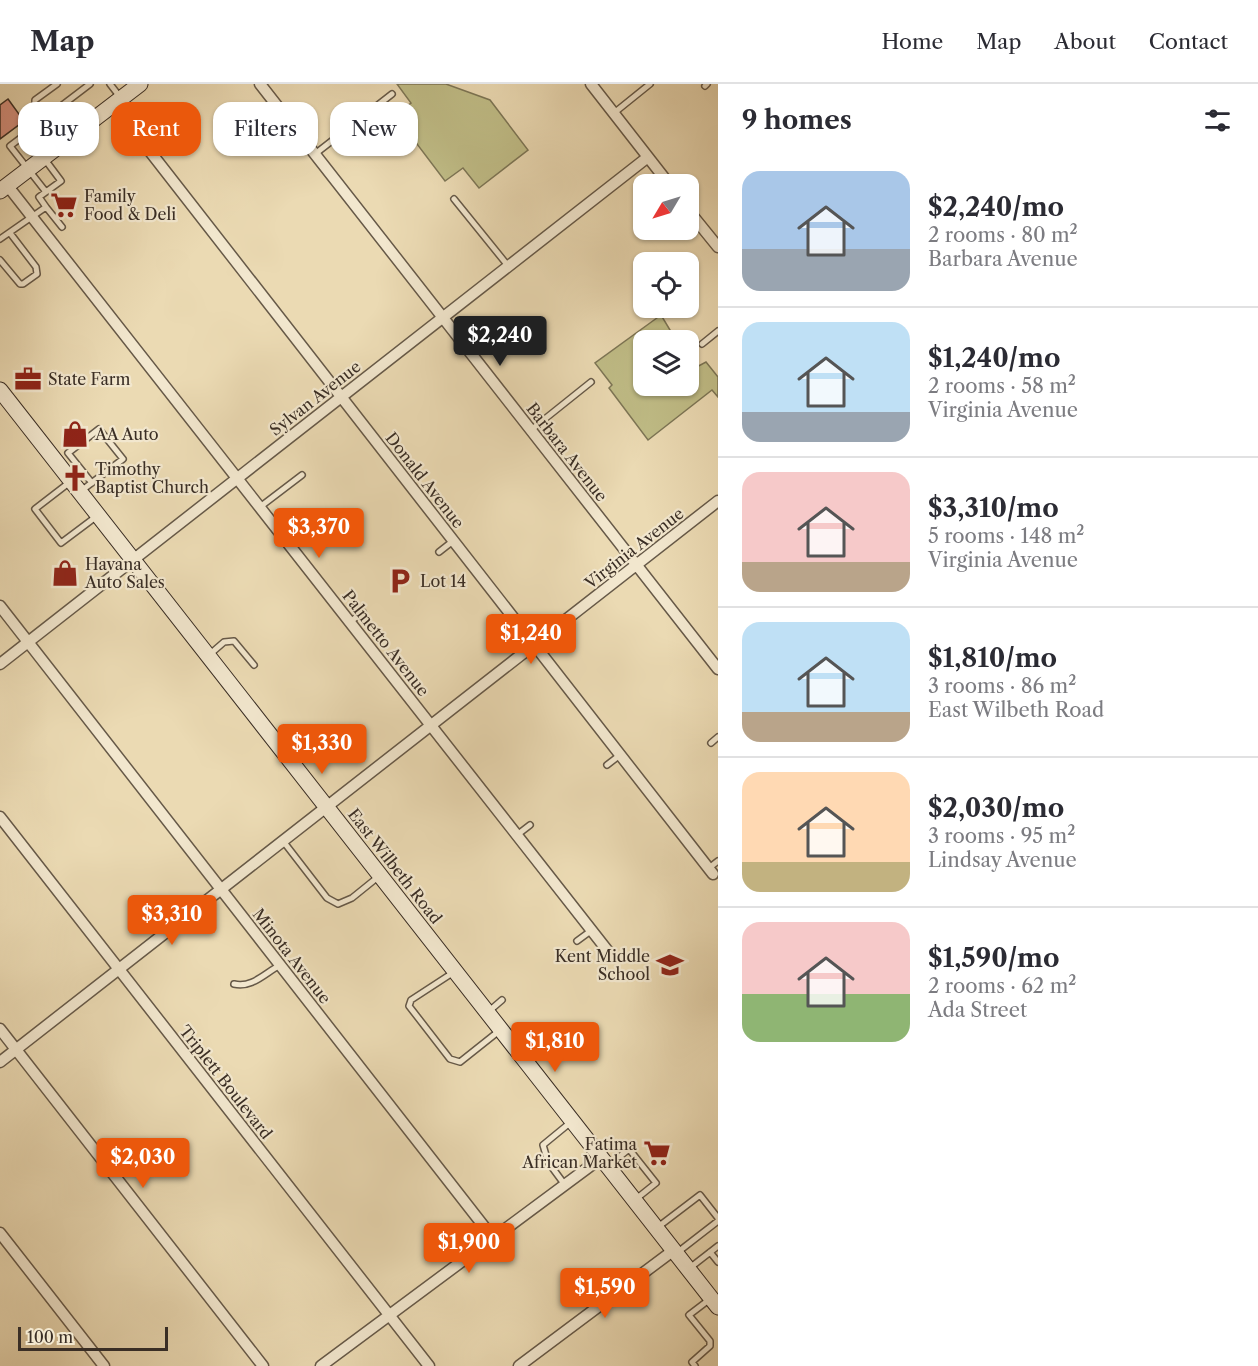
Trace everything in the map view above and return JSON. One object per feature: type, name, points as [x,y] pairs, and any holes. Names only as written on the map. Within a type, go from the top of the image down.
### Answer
[{"type":"main road","points":[[117,102],[140,84]]},
{"type":"main road","points":[[99,116],[111,107]]},
{"type":"main road","points":[[4,188],[46,156]]},
{"type":"main road","name":"East Wilbeth Road","points":[[0,390],[81,485],[98,515],[715,1302]]},
{"type":"street","name":"Barbara Avenue","points":[[260,84],[274,102]]},
{"type":"street","points":[[593,85],[661,174]]},
{"type":"street","name":"Donald Avenue","points":[[158,156],[341,397],[534,645],[713,868]]},
{"type":"street","name":"Barbara Avenue","points":[[317,156],[718,669]]},
{"type":"street","name":"Sylvan Avenue","points":[[0,664],[648,157]]},
{"type":"street","name":"Palmetto Avenue","points":[[4,188],[33,217],[607,950]]},
{"type":"street","points":[[699,224],[718,247]]},
{"type":"street","name":"Virginia Avenue","points":[[0,1062],[718,501]]},
{"type":"street","name":"Minota Avenue","points":[[0,606],[493,1238]]},
{"type":"street","name":"Triplett Boulevard","points":[[0,817],[429,1366]]},
{"type":"street","points":[[0,1029],[263,1366]]},
{"type":"street","points":[[321,1366],[565,1185],[604,1162]]},
{"type":"street","points":[[0,1233],[104,1366]]},
{"type":"street","points":[[519,1366],[675,1252]]},
{"type":"lane","points":[[35,102],[57,84]]},
{"type":"lane","points":[[66,102],[90,84]]},
{"type":"lane","points":[[110,84],[117,102]]},
{"type":"lane","points":[[614,113],[650,84]]},
{"type":"lane","points":[[318,152],[392,94]]},
{"type":"lane","points":[[46,192],[10,146],[26,134],[61,181],[46,192],[39,197],[62,227]]},
{"type":"lane","points":[[454,200],[508,267]]},
{"type":"lane","points":[[0,239],[46,207]]},
{"type":"lane","points":[[0,260],[20,284],[37,274],[36,267],[10,233]]},
{"type":"lane","points":[[702,344],[718,331]]},
{"type":"lane","points":[[531,430],[591,382]]},
{"type":"lane","points":[[81,485],[68,453],[99,429],[123,459],[81,485],[35,509],[61,543],[98,515]]},
{"type":"lane","points":[[260,507],[302,475]]},
{"type":"lane","points":[[440,552],[453,541]]},
{"type":"lane","points":[[350,622],[363,612]]},
{"type":"lane","points":[[208,656],[224,642],[234,641],[254,665]]},
{"type":"lane","points":[[711,743],[718,737]]},
{"type":"lane","points":[[607,765],[620,755]]},
{"type":"lane","points":[[517,835],[530,825]]},
{"type":"lane","points":[[283,841],[327,898],[338,904],[352,898],[380,876]]},
{"type":"lane","points":[[577,941],[592,930]]},
{"type":"lane","points":[[234,984],[243,986],[250,984],[280,964]]},
{"type":"lane","points":[[455,972],[411,1000],[409,1006],[450,1059],[460,1062],[500,1030]]},
{"type":"lane","points":[[487,1013],[502,1000]]},
{"type":"lane","points":[[565,1185],[548,1162],[543,1145],[572,1121]]},
{"type":"lane","points":[[604,1162],[629,1149],[656,1183],[634,1200]]},
{"type":"lane","points":[[657,1228],[700,1194],[718,1220],[675,1252]]},
{"type":"lane","points":[[689,1269],[718,1246]]},
{"type":"lane","points":[[710,1252],[718,1262]]},
{"type":"lane","points":[[695,1366],[692,1362],[710,1346],[710,1341],[689,1315],[715,1302]]},
{"type":"shaded area","points":[[397,84],[446,84],[490,100],[528,150],[479,188],[463,168],[445,181],[418,145],[418,102],[410,102]]},
{"type":"shaded area","points":[[657,318],[663,318],[670,330],[640,330]]},
{"type":"shaded area","points":[[633,335],[633,396],[699,396],[699,366],[706,362],[718,377],[718,397],[712,390],[648,440],[609,388],[612,385],[595,363]]},
{"type":"building","points":[[8,99],[18,113],[18,126],[0,139],[0,105]]},
{"type":"place","name":"Family Food & Deli","points":[[64,205]]},
{"type":"place","name":"State Farm","points":[[28,379]]},
{"type":"place","name":"AA Auto","points":[[75,434]]},
{"type":"place","name":"Timothy Baptist Church","points":[[75,478]]},
{"type":"place","name":"Havana Auto Sales","points":[[65,573]]},
{"type":"place","name":"Lot 14","points":[[400,581]]},
{"type":"place","name":"Kent Middle School","points":[[670,965]]},
{"type":"place","name":"Fatima African Market","points":[[657,1153]]}]
